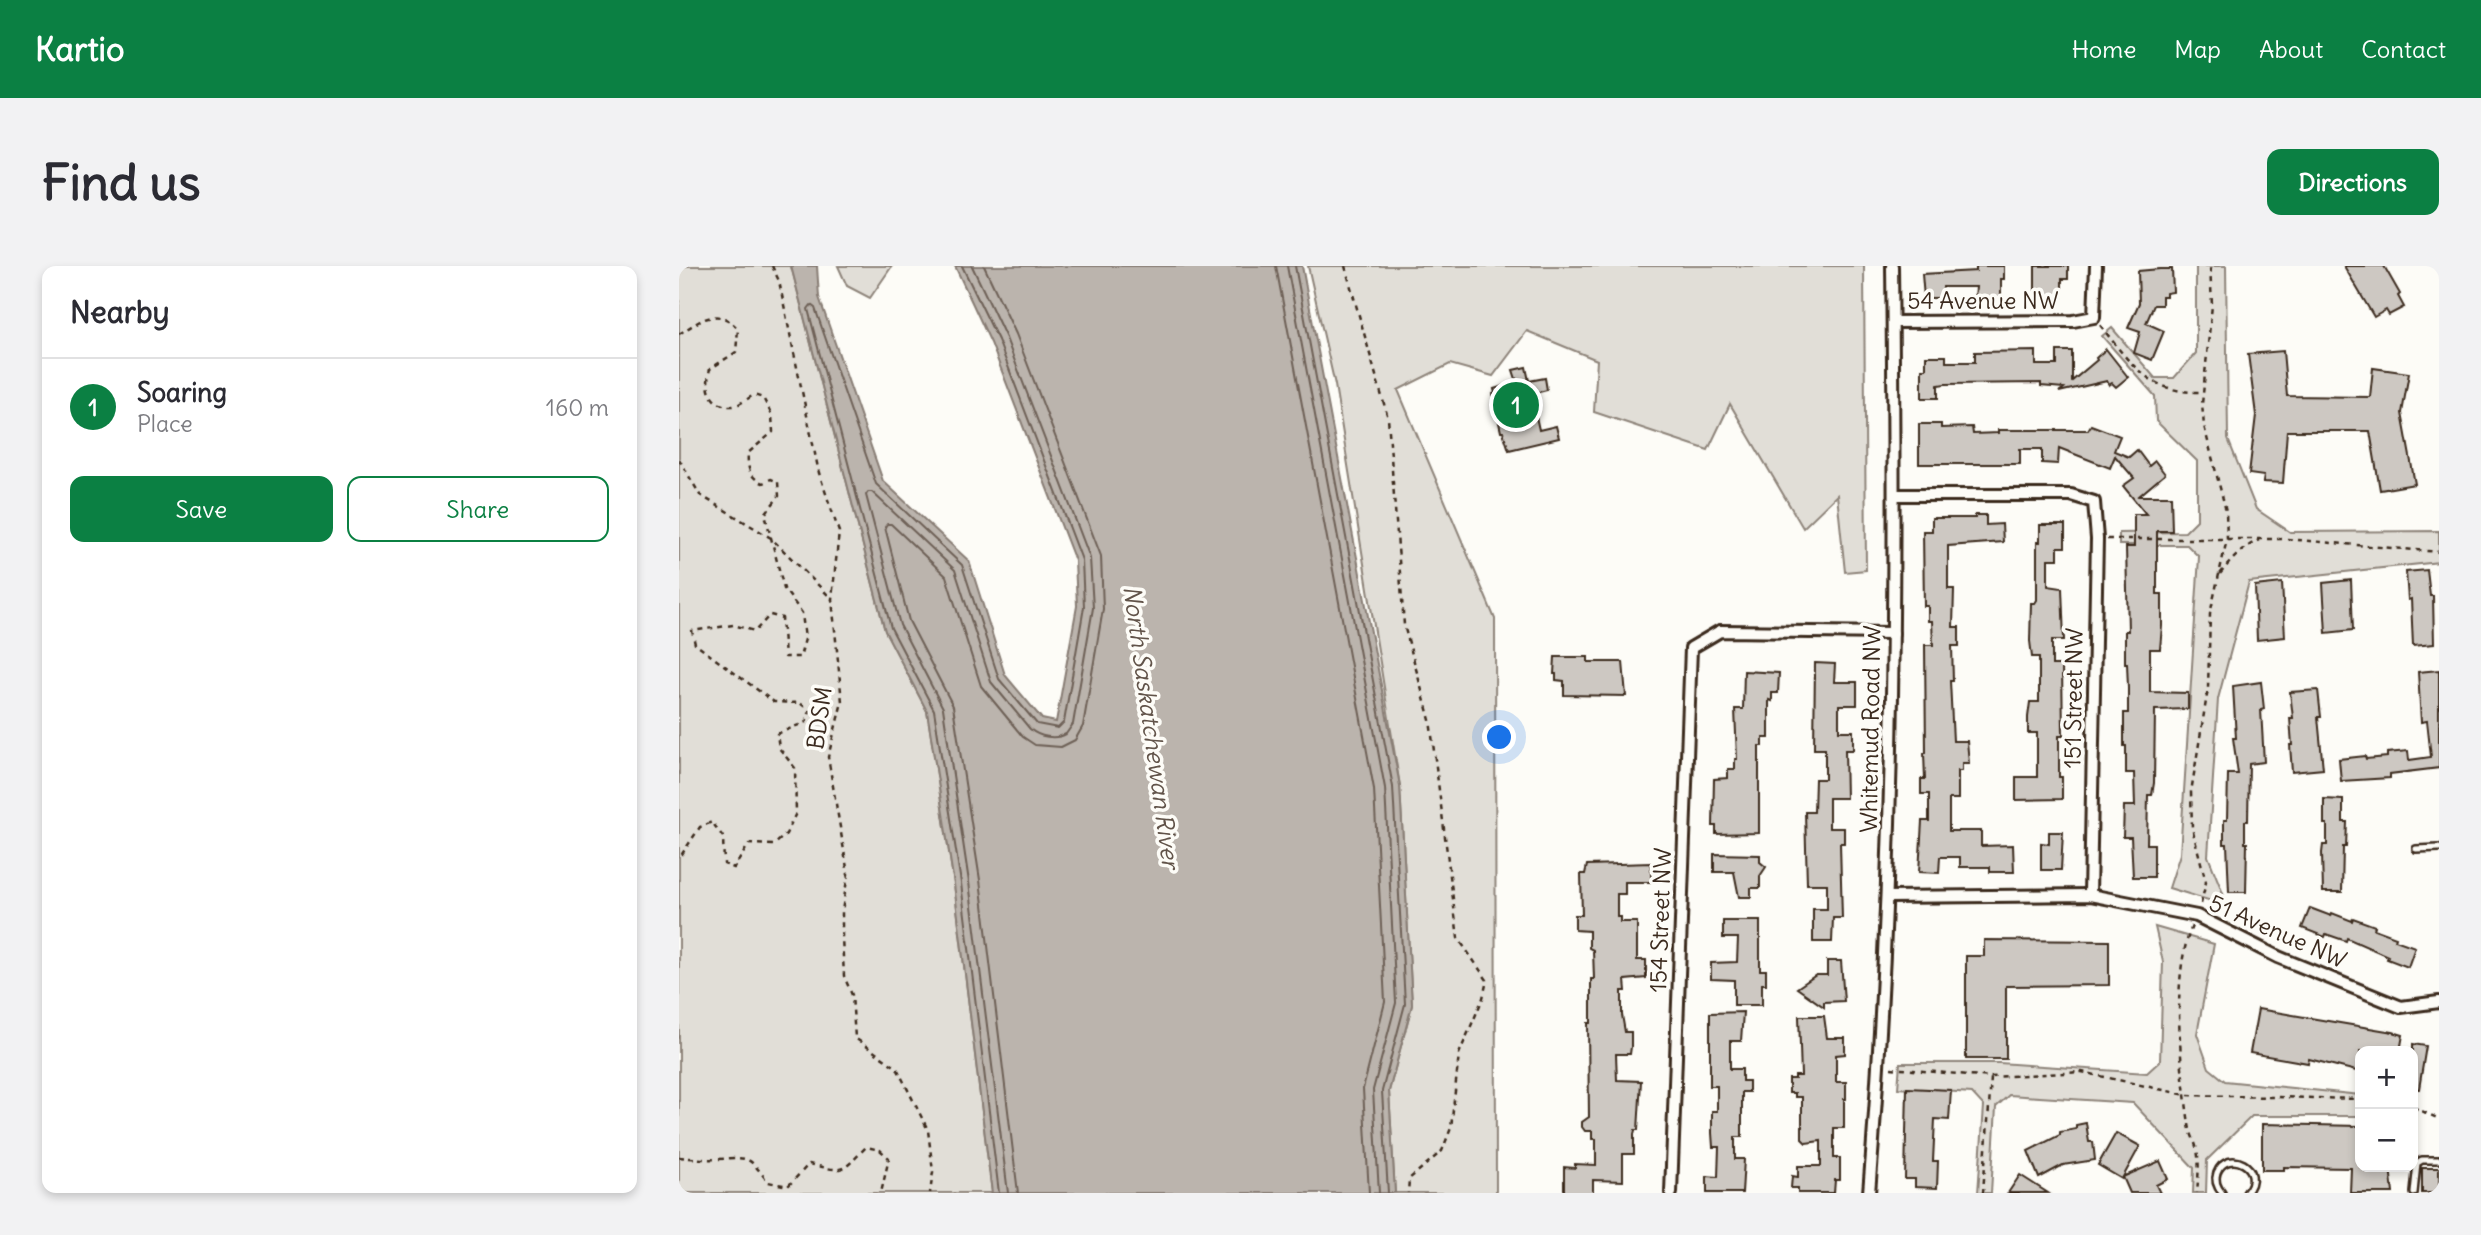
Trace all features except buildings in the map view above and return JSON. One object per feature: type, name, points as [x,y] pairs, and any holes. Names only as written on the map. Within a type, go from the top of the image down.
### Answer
[{"type":"street","name":"Whitemud Road NW","points":[[1869,1193],[1879,1066],[1887,897],[1893,633],[1892,266]]},
{"type":"street","points":[[2094,317],[2096,266]]},
{"type":"street","name":"54 Avenue NW","points":[[1893,322],[2073,321],[2094,317]]},
{"type":"street","name":"151 Street NW","points":[[1894,495],[2071,495],[2094,502],[2097,540],[2090,895]]},
{"type":"street","name":"154 Street NW","points":[[1671,1193],[1691,648],[1720,631],[1893,633]]},
{"type":"street","name":"51 Avenue NW","points":[[1887,897],[2090,895],[2197,916],[2278,957],[2401,1007],[2439,1002]]},
{"type":"lane","points":[[2416,849],[2439,848]]},
{"type":"lane","points":[[2222,1193],[2216,1176],[2222,1165],[2233,1160],[2249,1168],[2253,1179],[2250,1192]]},
{"type":"lane","points":[[2414,1193],[2417,1163],[2422,1160],[2439,1160]]},
{"type":"path","points":[[679,270],[685,266]]},
{"type":"path","name":"BDSM","points":[[772,266],[779,281],[819,473],[839,532],[832,599],[842,702],[828,758],[848,874],[842,911],[844,976],[852,995],[855,1038],[897,1068],[928,1130],[933,1172],[930,1193]]},
{"type":"path","points":[[1345,266],[1388,418],[1404,625],[1430,720],[1458,938],[1486,980],[1483,998],[1459,1054],[1451,1128],[1443,1151],[1409,1180],[1408,1193]]},
{"type":"path","points":[[2197,1193],[2197,1150],[2189,1128],[2180,1020],[2181,968],[2185,943],[2197,916],[2206,882],[2192,828],[2191,792],[2208,689],[2210,614],[2227,539],[2226,511],[2204,426],[2202,392],[2212,305],[2210,266]]},
{"type":"path","points":[[679,334],[699,321],[713,316],[730,319],[738,329],[736,352],[710,369],[706,383],[709,395],[718,403],[734,406],[754,395],[763,398],[772,415],[773,432],[748,453],[748,461],[755,480],[763,484],[771,479],[778,482],[779,496],[765,514],[784,589],[802,613],[804,639],[800,657],[785,657],[782,618],[770,615],[755,631],[733,625],[692,631],[695,644],[773,702],[800,703],[810,711],[806,722],[777,734],[779,748],[795,768],[796,813],[786,834],[774,845],[749,844],[734,867],[725,864],[723,837],[712,822],[699,827],[679,855]]},
{"type":"path","points":[[2094,317],[2147,378],[2167,389],[2202,392]]},
{"type":"path","points":[[679,459],[700,495],[771,538],[832,599]]},
{"type":"path","points":[[2218,577],[2247,545],[2262,539]]},
{"type":"path","points":[[2097,540],[2286,539],[2439,552]]},
{"type":"path","points":[[1879,1066],[1991,1077],[2082,1072],[2186,1095],[2355,1099]]},
{"type":"path","points":[[1983,1193],[1991,1077]]},
{"type":"path","points":[[2417,1109],[2439,1119]]},
{"type":"path","points":[[679,1157],[715,1159],[740,1156],[753,1163],[768,1182],[788,1186],[809,1164],[838,1171],[848,1168],[866,1147],[880,1150],[889,1158],[881,1193]]},
{"type":"shaded area","points":[[679,266],[791,266],[885,631],[927,711],[954,884],[992,1193],[679,1193]]},
{"type":"shaded area","points":[[838,266],[892,266],[870,298],[847,286]]},
{"type":"shaded area","points":[[1308,266],[1864,266],[1866,570],[1845,572],[1837,495],[1803,528],[1730,404],[1708,450],[1594,412],[1597,360],[1527,331],[1493,376],[1450,364],[1398,390],[1495,619],[1496,1193],[1395,1193],[1389,1091],[1412,1005],[1400,786],[1335,385]]},
{"type":"shaded area","points":[[2196,266],[2226,266],[2228,439],[2256,509],[2290,532],[2439,531],[2439,562],[2249,582],[2218,699],[2208,856],[2228,906],[2169,888],[2180,854],[2199,557],[2187,545],[2119,545],[2119,533],[2185,532],[2197,520],[2197,461],[2156,421],[2155,396],[2102,336],[2112,328],[2155,378],[2174,378],[2196,353]]},
{"type":"shaded area","points":[[2155,927],[2214,944],[2197,1034],[2209,1068],[2225,1081],[2355,1094],[2355,1116],[2252,1116],[2207,1160],[2206,1193],[2193,1193],[2194,1168],[2133,1103],[2009,1095],[1996,1107],[1991,1193],[1978,1193],[1984,1106],[1972,1093],[1898,1088],[1900,1063],[1999,1063],[2147,1073],[2160,1061],[2163,962]]},
{"type":"water","name":"North Saskatchewan River","points":[[791,266],[817,266],[819,297],[883,481],[969,561],[1005,675],[1042,719],[1056,722],[1077,606],[1075,561],[991,343],[955,266],[1302,266],[1400,786],[1412,1005],[1389,1091],[1395,1193],[992,1193],[954,884],[927,711],[885,631]]},
{"type":"place","name":"Soaring","points":[[1516,405]]}]
